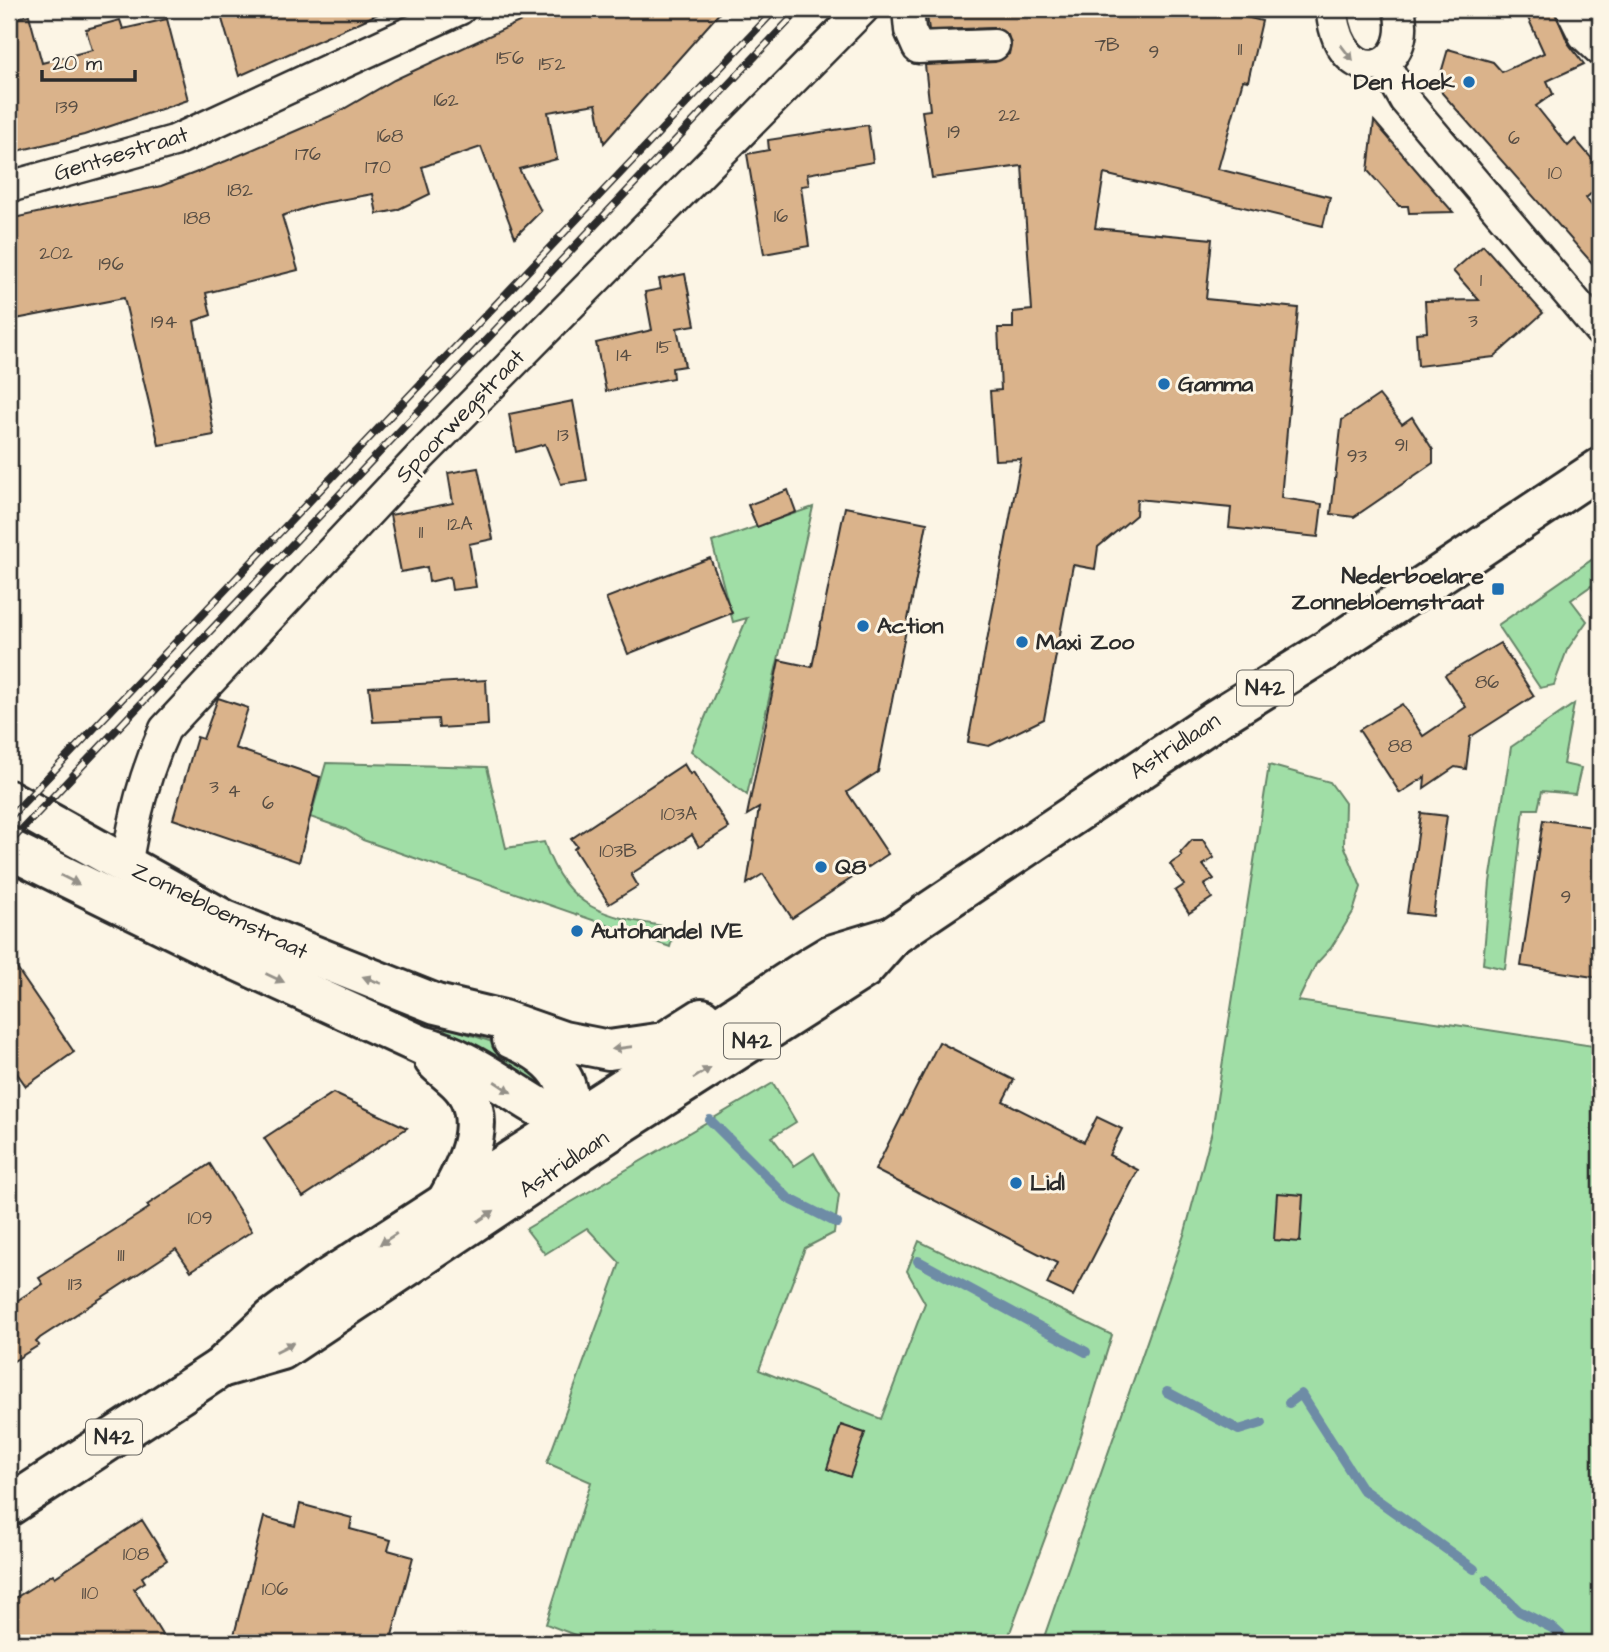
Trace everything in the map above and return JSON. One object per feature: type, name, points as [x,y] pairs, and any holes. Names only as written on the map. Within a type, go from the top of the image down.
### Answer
[{"type":"main road","name":"Astridlaan","points":[[220,1368],[282,1350],[864,969],[893,936],[1205,726],[1325,651],[1600,468]]},
{"type":"main road","name":"Zonnebloemstraat","points":[[9,800],[126,867],[225,919],[436,1004],[479,1017]]},
{"type":"main road","name":"Zonnebloemstraat","points":[[9,849],[229,957],[421,1045]]},
{"type":"main road","name":"Astridlaan","points":[[9,1506],[220,1368],[282,1312],[446,1202],[554,1118],[830,955],[893,936]]},
{"type":"main road","points":[[479,1017],[503,1020],[563,1041],[608,1050],[664,1042],[784,966],[801,962],[815,964]]},
{"type":"main road","points":[[479,1017],[499,1034],[531,1047],[553,1063],[568,1093],[554,1118],[535,1184]]},
{"type":"main road","points":[[421,1045],[465,1089],[474,1115],[468,1161],[446,1202]]},
{"type":"main road","points":[[421,1045],[449,1052],[554,1118],[603,1138]]},
{"type":"street","name":"Gentsestraat","points":[[9,187],[174,141],[460,9]]},
{"type":"street","name":"Spoorwegstraat","points":[[126,867],[135,814],[147,769],[165,729],[420,457],[863,9]]},
{"type":"street","points":[[908,9],[910,30],[918,48],[994,45]]},
{"type":"street","points":[[1326,11],[1335,38],[1354,63],[1365,66],[1384,63],[1398,47],[1403,27],[1399,9]]},
{"type":"street","points":[[1571,9],[1584,35],[1600,50]]},
{"type":"street","points":[[1384,63],[1405,100],[1600,331]]},
{"type":"green space","points":[[813,507],[747,795],[691,751],[747,618],[733,622],[712,542]]},
{"type":"green space","points":[[1600,554],[1600,601],[1591,586],[1571,600],[1587,621],[1567,650],[1554,685],[1540,688],[1498,625]]},
{"type":"green space","points":[[1574,704],[1563,764],[1581,768],[1575,794],[1542,791],[1538,809],[1524,809],[1505,969],[1483,964],[1490,882],[1511,747]]},
{"type":"green space","points":[[326,763],[487,767],[506,848],[544,842],[554,866],[578,898],[610,915],[675,928],[670,947],[363,840],[345,829],[307,816],[312,812]]},
{"type":"green space","points":[[1269,765],[1330,782],[1345,803],[1344,845],[1361,887],[1353,912],[1331,948],[1316,964],[1298,1001],[1600,1047],[1600,1643],[1042,1643],[1185,1232],[1212,1131]]},
{"type":"green space","points":[[441,1025],[520,1051],[547,1075],[525,1088],[453,1040]]},
{"type":"green space","points":[[773,1083],[796,1122],[772,1137],[794,1166],[814,1153],[839,1195],[834,1233],[805,1248],[759,1370],[881,1419],[925,1303],[907,1271],[919,1241],[1112,1335],[1070,1471],[1006,1643],[596,1643],[546,1624],[591,1482],[547,1463],[620,1263],[587,1228],[545,1254],[526,1229]]},
{"type":"building","points":[[219,9],[389,9],[239,76]]},
{"type":"building","points":[[547,9],[723,9],[604,143],[596,104],[548,112],[557,159],[519,169],[541,211],[515,237],[481,147],[422,167],[430,194],[397,210],[377,214],[373,194],[318,204],[282,216],[298,270],[206,293],[211,315],[194,321],[214,435],[159,445],[124,298],[16,319],[14,305],[9,306],[9,219],[161,186],[226,161],[335,114],[394,80]]},
{"type":"building","points":[[926,9],[1213,9],[1262,21],[1248,81],[1243,80],[1218,169],[1330,197],[1323,226],[1104,174],[1095,228],[1212,239],[1206,299],[1298,308],[1281,498],[1322,504],[1318,537],[1229,528],[1231,508],[1137,499],[1136,515],[1098,547],[1095,569],[1073,565],[1044,719],[989,746],[968,742],[1021,459],[995,460],[990,391],[1001,390],[998,328],[1013,328],[1013,312],[1032,310],[1022,166],[932,178],[922,111],[930,110],[925,65],[995,62],[1009,54],[1011,44],[1008,35],[994,28],[929,30]]},
{"type":"building","points":[[1524,9],[1554,9],[1568,43],[1584,64],[1547,81],[1553,94],[1536,106],[1568,146],[1575,139],[1600,168],[1600,186],[1586,198],[1600,217],[1600,272],[1442,93],[1439,80],[1448,49],[1493,62],[1502,72],[1544,53]]},
{"type":"building","points":[[29,15],[42,63],[92,50],[86,29],[120,20],[123,29],[167,19],[188,100],[84,135],[9,153],[9,20]]},
{"type":"building","points":[[1374,121],[1453,212],[1409,213],[1408,206],[1399,206],[1368,171]]},
{"type":"building","points":[[868,125],[873,162],[807,174],[809,185],[801,186],[809,246],[764,254],[747,154],[769,150],[768,140]]},
{"type":"building","points":[[1483,245],[1543,313],[1494,357],[1418,366],[1416,333],[1427,332],[1425,301],[1479,300],[1453,271]]},
{"type":"building","points":[[685,274],[695,325],[677,328],[685,366],[672,368],[673,378],[606,391],[596,343],[652,330],[645,292],[661,289],[659,279]]},
{"type":"building","points":[[1379,395],[1402,424],[1412,417],[1433,450],[1433,463],[1354,517],[1331,514],[1342,420]]},
{"type":"building","points":[[573,401],[587,480],[561,484],[545,444],[516,452],[509,414]]},
{"type":"building","points":[[478,468],[493,539],[469,544],[476,587],[452,590],[450,577],[429,582],[427,567],[401,572],[390,515],[453,503],[448,473]]},
{"type":"building","points":[[788,490],[796,512],[757,527],[748,505]]},
{"type":"building","name":"Action","points":[[845,507],[927,523],[878,772],[847,792],[888,854],[792,918],[763,874],[747,884],[759,808],[747,815],[779,660],[812,667]]},
{"type":"building","points":[[710,558],[732,613],[628,654],[606,598]]},
{"type":"building","points":[[1500,643],[1534,696],[1470,737],[1466,769],[1455,767],[1424,788],[1425,777],[1400,793],[1359,730],[1402,704],[1423,736],[1466,707],[1445,675]]},
{"type":"building","points":[[486,680],[488,725],[439,728],[438,719],[373,722],[369,687]]},
{"type":"building","points":[[218,698],[248,708],[235,748],[320,777],[299,862],[173,819],[197,737],[203,739]]},
{"type":"building","points":[[684,764],[690,774],[693,772],[729,828],[699,847],[692,835],[631,874],[638,886],[609,904],[574,849],[577,846],[571,839]]},
{"type":"building","points":[[1421,813],[1447,816],[1433,916],[1407,913]]},
{"type":"building","points":[[1543,820],[1600,828],[1600,978],[1521,966]]},
{"type":"building","points":[[1192,840],[1203,840],[1214,858],[1203,865],[1214,879],[1204,885],[1212,898],[1189,913],[1175,891],[1184,885],[1170,864],[1182,856],[1180,853]]},
{"type":"building","points":[[9,957],[74,1052],[26,1086],[9,1062]]},
{"type":"building","name":"Lidl","points":[[939,1042],[1014,1080],[1003,1101],[1084,1142],[1097,1117],[1122,1129],[1109,1155],[1138,1170],[1073,1296],[1047,1284],[1057,1263],[875,1170]]},
{"type":"building","points":[[333,1093],[407,1128],[303,1197],[264,1138]]},
{"type":"building","points":[[210,1164],[252,1231],[191,1271],[176,1249],[40,1338],[36,1342],[39,1345],[9,1364],[9,1303],[10,1305],[43,1284],[39,1278],[149,1208],[147,1205]]},
{"type":"building","points":[[1277,1193],[1303,1195],[1300,1242],[1274,1240]]},
{"type":"building","points":[[841,1425],[865,1433],[850,1477],[827,1469]]},
{"type":"building","points":[[300,1504],[352,1518],[350,1529],[391,1540],[388,1550],[413,1557],[390,1643],[232,1643],[264,1517],[295,1526]]},
{"type":"building","points":[[142,1520],[167,1560],[142,1577],[145,1582],[134,1589],[167,1643],[9,1643],[9,1602],[53,1574],[55,1577]]},
{"type":"waterway","points":[[710,1120],[788,1198],[837,1223]]},
{"type":"waterway","points":[[918,1261],[1086,1352]]},
{"type":"waterway","points":[[1167,1392],[1239,1430],[1262,1423]]},
{"type":"waterway","points":[[1289,1403],[1301,1394],[1362,1489],[1474,1569]]},
{"type":"waterway","points":[[1487,1580],[1519,1611],[1554,1629],[1569,1643]]},
{"type":"railway","points":[[9,818],[776,9]]},
{"type":"railway","points":[[9,843],[800,9]]},
{"type":"place","name":"Den Hoek","points":[[1469,82]]},
{"type":"place","name":"Gamma","points":[[1164,384]]},
{"type":"place","name":"Nederboelare Zonnebloemstraat","points":[[1498,589]]},
{"type":"place","name":"Action","points":[[863,626]]},
{"type":"place","name":"Maxi Zoo","points":[[1022,642]]},
{"type":"place","name":"Q8","points":[[821,867]]},
{"type":"place","name":"Autohandel IVE","points":[[577,931]]},
{"type":"place","name":"Lidl","points":[[1016,1183]]}]
